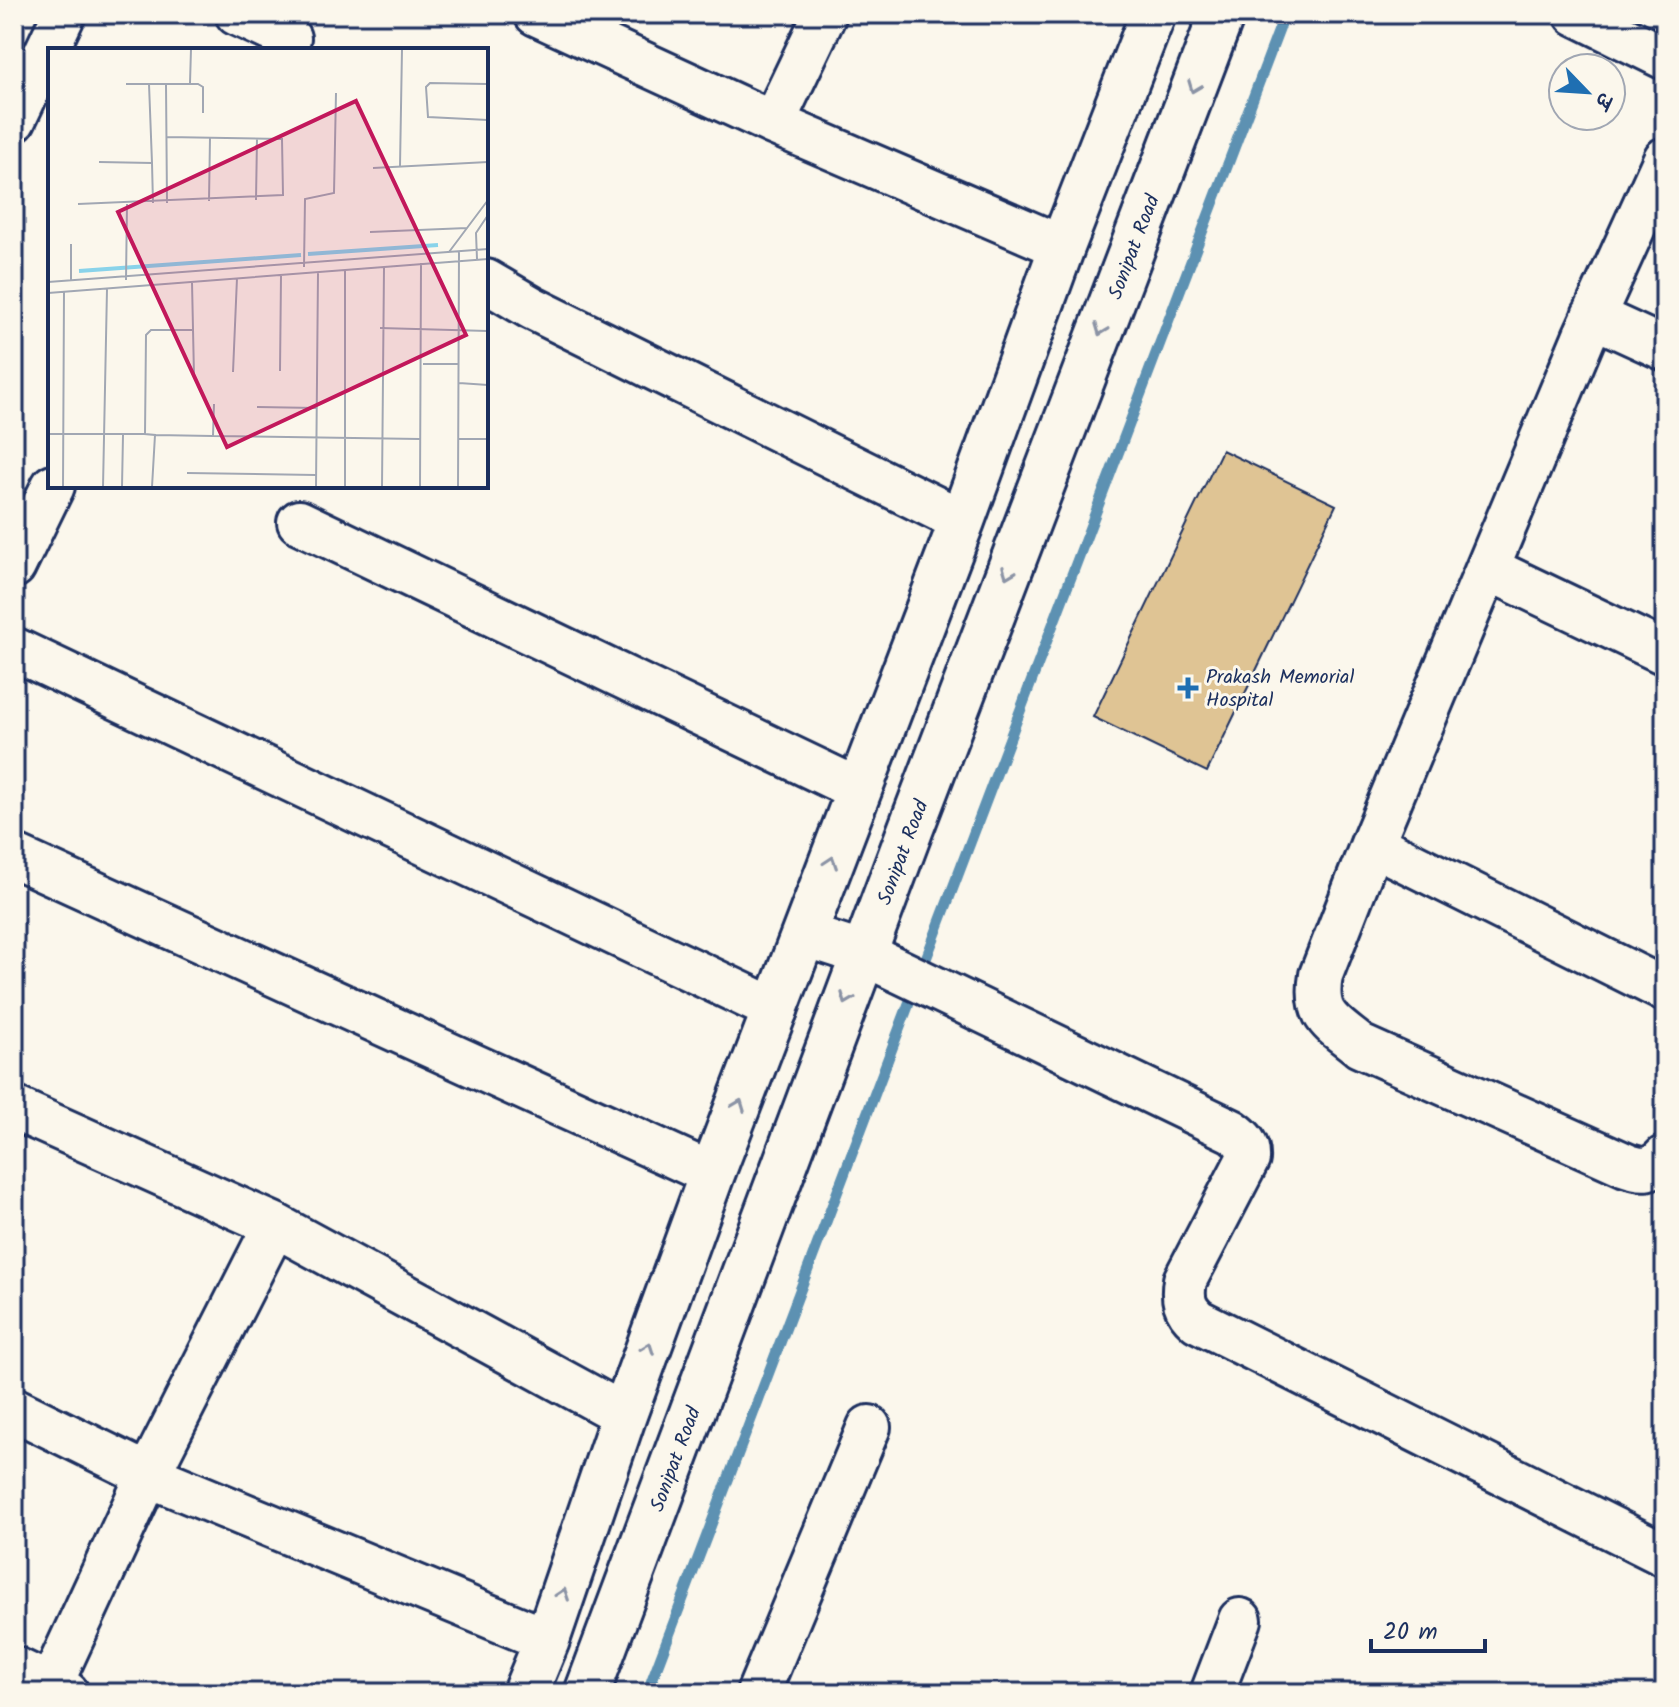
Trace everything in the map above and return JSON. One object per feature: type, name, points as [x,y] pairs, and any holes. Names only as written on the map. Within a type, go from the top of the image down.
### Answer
[{"type":"main road","points":[[525,1693],[547,1640],[624,1415],[712,1174],[1153,14]]},
{"type":"main road","name":"Sonipat Road","points":[[587,1693],[1222,14]]},
{"type":"street","points":[[14,120],[64,14]]},
{"type":"street","points":[[237,14],[289,38]]},
{"type":"street","points":[[536,14],[773,123],[1062,247]]},
{"type":"street","points":[[773,123],[825,14]]},
{"type":"street","points":[[1576,14],[1665,58]]},
{"type":"street","points":[[1665,159],[1649,238],[1593,316],[1372,844],[1321,975],[1318,996],[1325,1016],[1360,1046],[1626,1165],[1642,1170],[1657,1166],[1665,1157]]},
{"type":"street","points":[[488,282],[532,308],[962,521]]},
{"type":"street","points":[[1593,316],[1665,349]]},
{"type":"street","points":[[14,566],[52,488]]},
{"type":"street","points":[[299,522],[859,790]]},
{"type":"street","points":[[1489,569],[1665,653]]},
{"type":"street","points":[[14,649],[776,1010]]},
{"type":"street","points":[[1372,844],[1665,990]]},
{"type":"street","points":[[14,856],[712,1174]]},
{"type":"street","points":[[805,935],[864,954],[1232,1131],[1243,1139],[1249,1152],[1248,1159],[1185,1280],[1183,1297],[1188,1312],[1198,1321],[1665,1555]]},
{"type":"street","points":[[14,1108],[275,1225],[624,1415]]},
{"type":"street","points":[[14,1668],[55,1690],[148,1475],[275,1225]]},
{"type":"street","points":[[14,1409],[148,1475],[547,1640]]},
{"type":"street","points":[[758,1693],[869,1427]]},
{"type":"street","points":[[1212,1693],[1240,1620]]},
{"type":"building","points":[[1222,450],[1336,505],[1207,772],[1093,717]]},
{"type":"waterway","points":[[647,1693],[1285,14]]},
{"type":"place","name":"Prakash Memorial Hospital","points":[[1188,688]]}]
